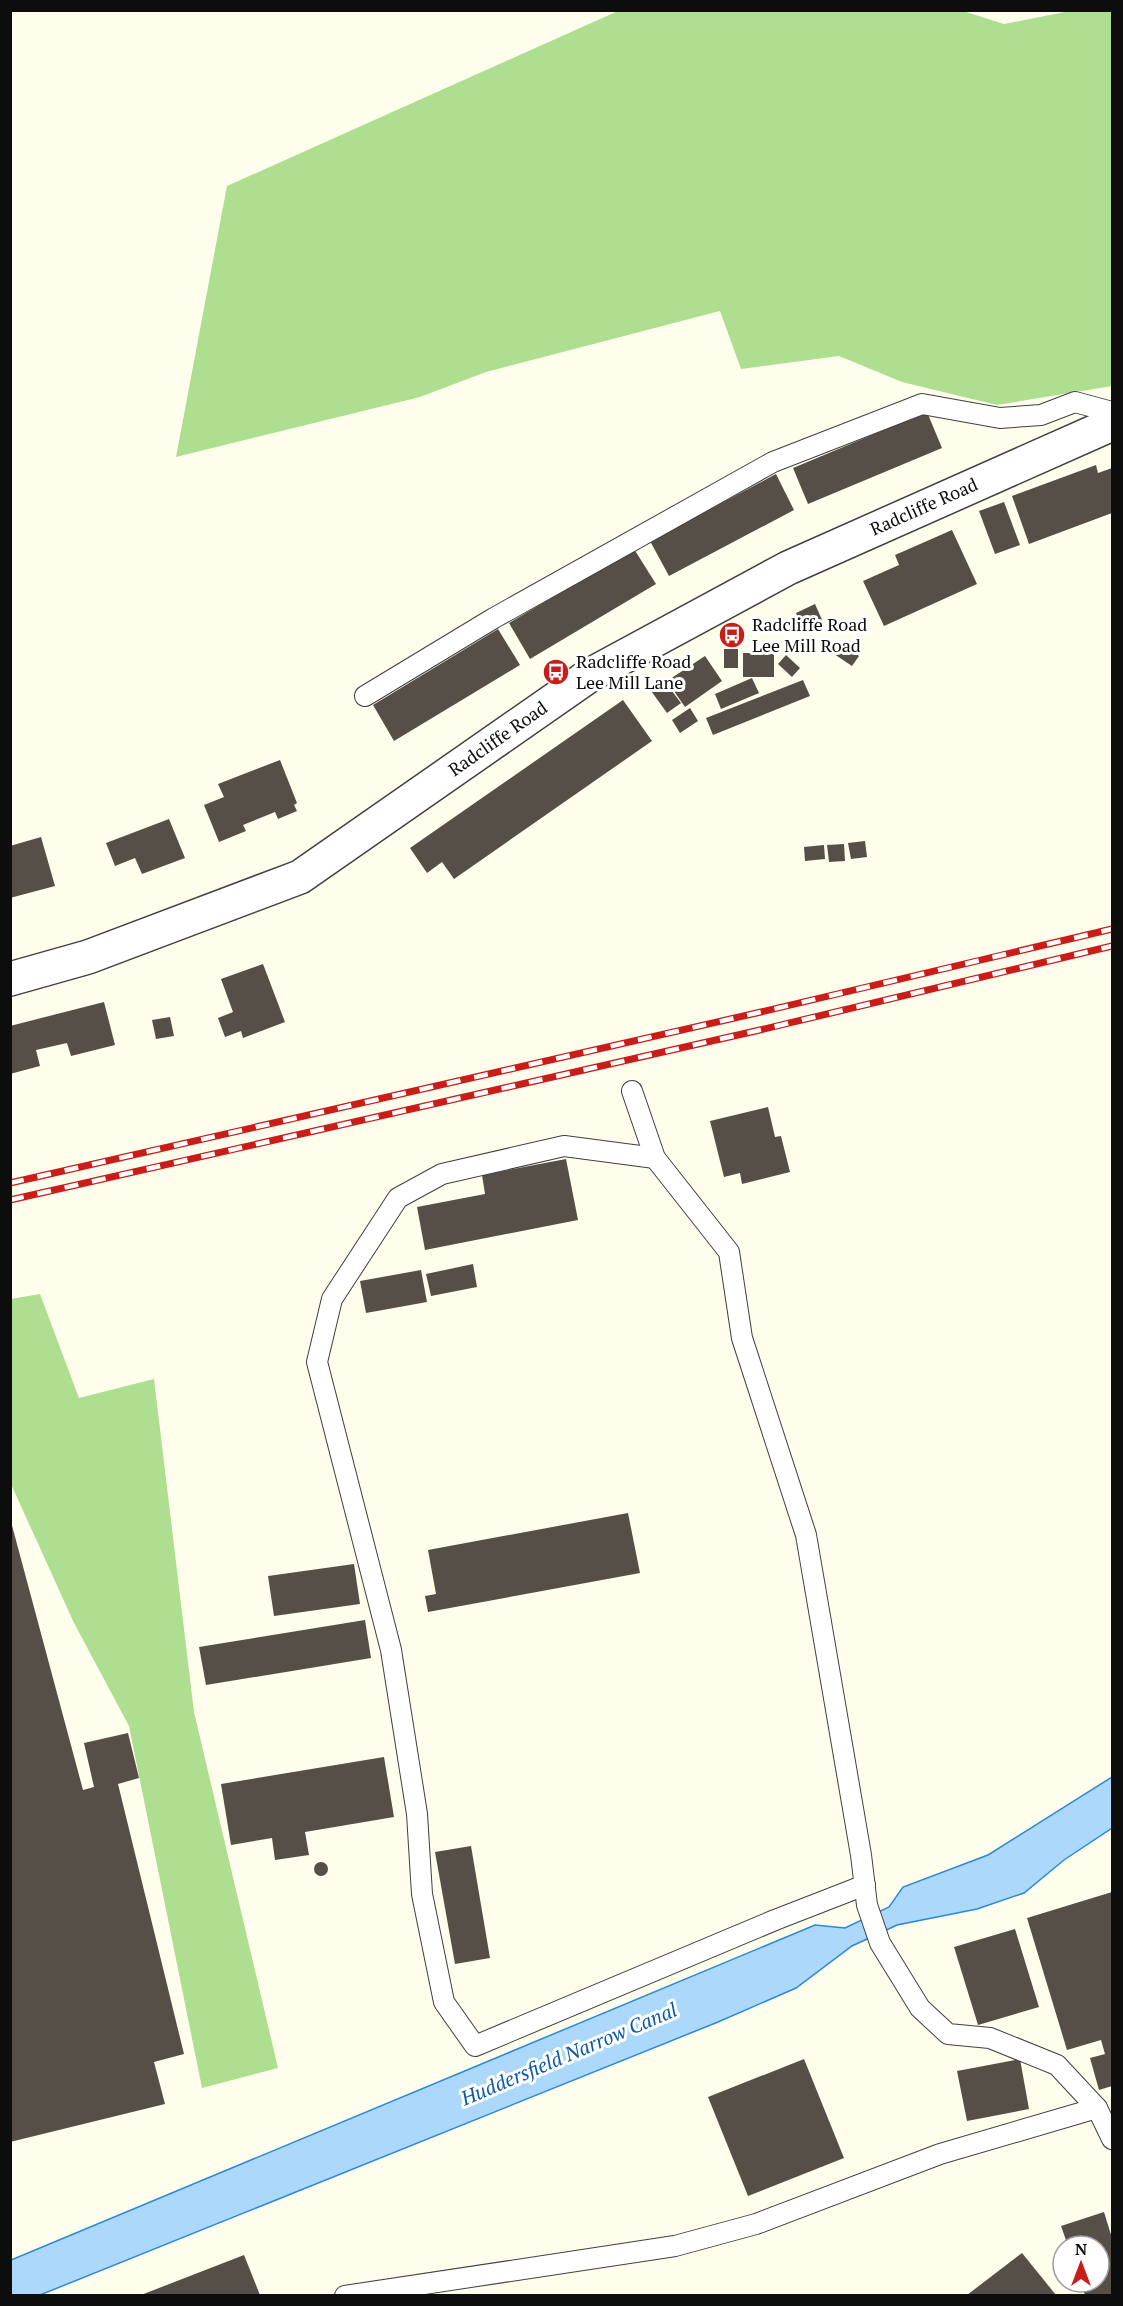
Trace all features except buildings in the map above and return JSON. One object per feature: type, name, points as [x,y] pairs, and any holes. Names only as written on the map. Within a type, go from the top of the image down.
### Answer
[{"type":"street","name":"Radcliffe Road","points":[[10,979],[88,957],[300,877],[385,830],[600,670],[788,568],[1113,424]]},
{"type":"lane","points":[[365,696],[495,618],[773,462],[922,404],[1000,418],[1041,415],[1075,402],[1113,412]]},
{"type":"lane","points":[[632,1091],[655,1158],[729,1252],[742,1338],[806,1535],[867,1905],[880,1943],[920,2008],[948,2034],[990,2038],[1057,2065],[1097,2108],[1113,2139]]},
{"type":"lane","points":[[655,1158],[564,1146],[442,1174],[398,1198],[332,1299],[317,1362],[391,1650],[417,1814],[422,1894],[444,2002],[475,2046],[865,1885]]},
{"type":"lane","points":[[345,2295],[675,2246],[756,2224],[940,2154],[1097,2108]]},
{"type":"green space","points":[[960,10],[1004,24],[1070,11],[1112,11],[1112,386],[997,405],[902,382],[839,356],[741,369],[720,311],[486,372],[420,397],[176,457],[227,186],[618,11]]},
{"type":"green space","points":[[40,1294],[79,1398],[154,1379],[194,1712],[278,2068],[202,2088],[129,1726],[74,1623],[11,1484],[11,1299]]},
{"type":"water","name":"Huddersfield Narrow Canal","points":[[1112,1777],[1112,1828],[1064,1860],[1024,1893],[977,1909],[897,1925],[852,1946],[796,1988],[718,2022],[40,2295],[11,2296],[11,2260],[815,1925],[845,1928],[889,1907],[903,1887],[988,1855]]},
{"type":"railway","points":[[10,1183],[761,1012],[1112,929]]},
{"type":"railway","points":[[10,1200],[760,1030],[1112,946]]},
{"type":"place","name":"Radcliffe Road Lee Mill Road","points":[[732,635]]},
{"type":"place","name":"Radcliffe Road Lee Mill Lane","points":[[556,672]]}]
